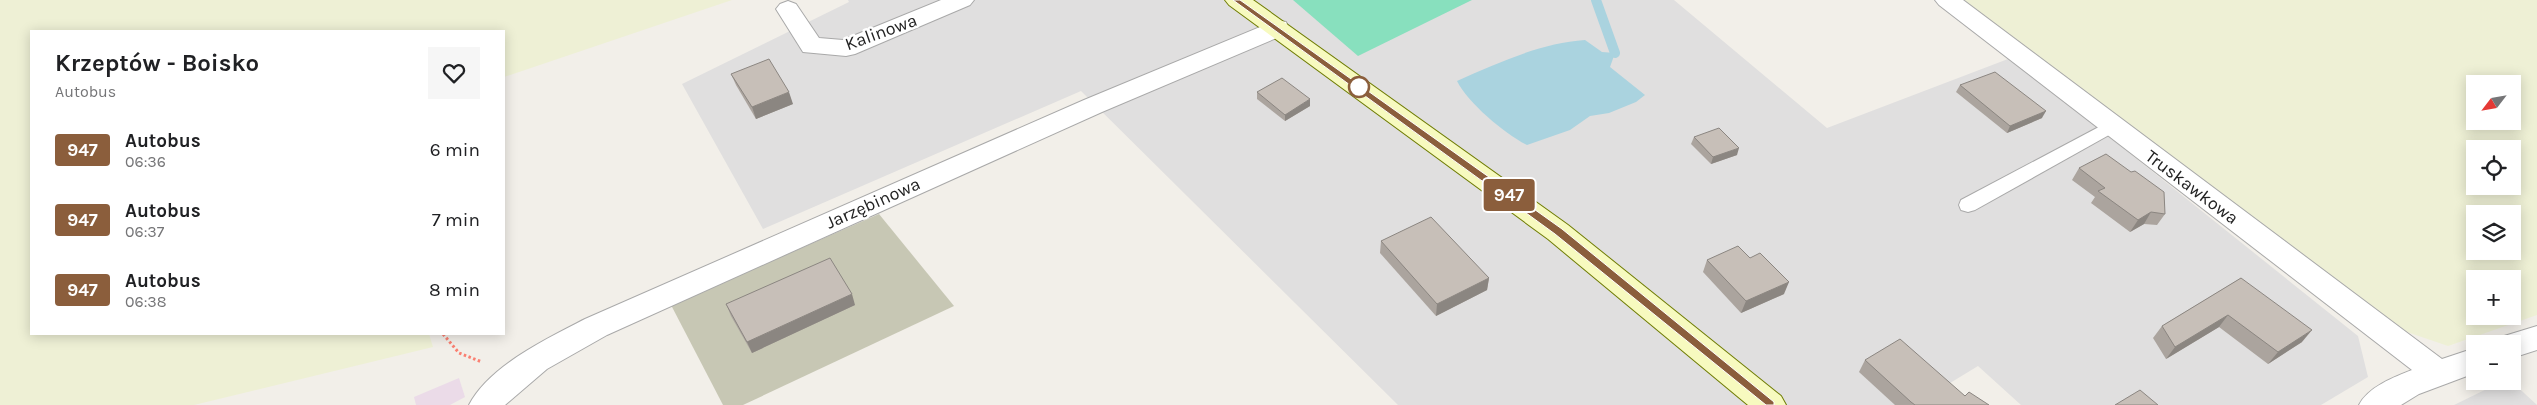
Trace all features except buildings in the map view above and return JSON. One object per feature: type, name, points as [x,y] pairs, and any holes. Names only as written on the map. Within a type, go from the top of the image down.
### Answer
[{"type":"street","name":"Kalinowa","points":[[788,8],[812,46],[846,48],[962,0]]},
{"type":"street","points":[[1237,0],[1558,232],[1770,405]]},
{"type":"street","name":"Truskawkowa","points":[[1947,0],[2438,373]]},
{"type":"street","name":"Jarzębinowa","points":[[485,405],[506,381],[560,345],[1093,106],[1277,28]]},
{"type":"street","points":[[2521,343],[2537,338]]},
{"type":"street","points":[[2375,405],[2408,385],[2466,363]]},
{"type":"lane","points":[[1968,205],[2112,126]]},
{"type":"path","points":[[444,335],[463,357],[500,366],[524,369]]},
{"type":"shaded area","points":[[0,0],[732,0],[505,77],[505,30],[30,30],[30,335],[429,335],[433,347],[194,405],[0,405]]},
{"type":"shaded area","points":[[848,0],[1674,0],[1827,128],[2008,59],[2078,112],[2358,336],[2368,377],[2321,405],[2021,405],[1978,366],[1914,405],[1398,405],[1081,91],[763,229],[682,84],[849,2]]},
{"type":"shaded area","points":[[1961,0],[2537,0],[2537,315],[2521,321],[2521,270],[2466,270],[2466,325],[2508,325],[2480,335],[2466,335],[2466,340],[2448,346],[2407,332]]},
{"type":"shaded area","points":[[879,214],[954,306],[743,405],[723,405],[671,305]]},
{"type":"shaded area","points":[[459,378],[465,397],[450,405],[416,405],[414,397]]},
{"type":"shaded area","points":[[2485,390],[2521,390],[2537,405],[2454,405]]},
{"type":"green space","points":[[1293,0],[1472,0],[1358,56]]},
{"type":"water","points":[[1585,40],[1602,52],[1615,53],[1610,67],[1645,95],[1636,102],[1609,113],[1590,116],[1570,130],[1527,145],[1508,133],[1478,108],[1462,90],[1457,81],[1503,61],[1536,50],[1552,45]]},
{"type":"waterway","points":[[1596,0],[1615,53]]},
{"type":"bus line","name":"947","points":[[1237,0],[1558,232],[1770,405]]}]
